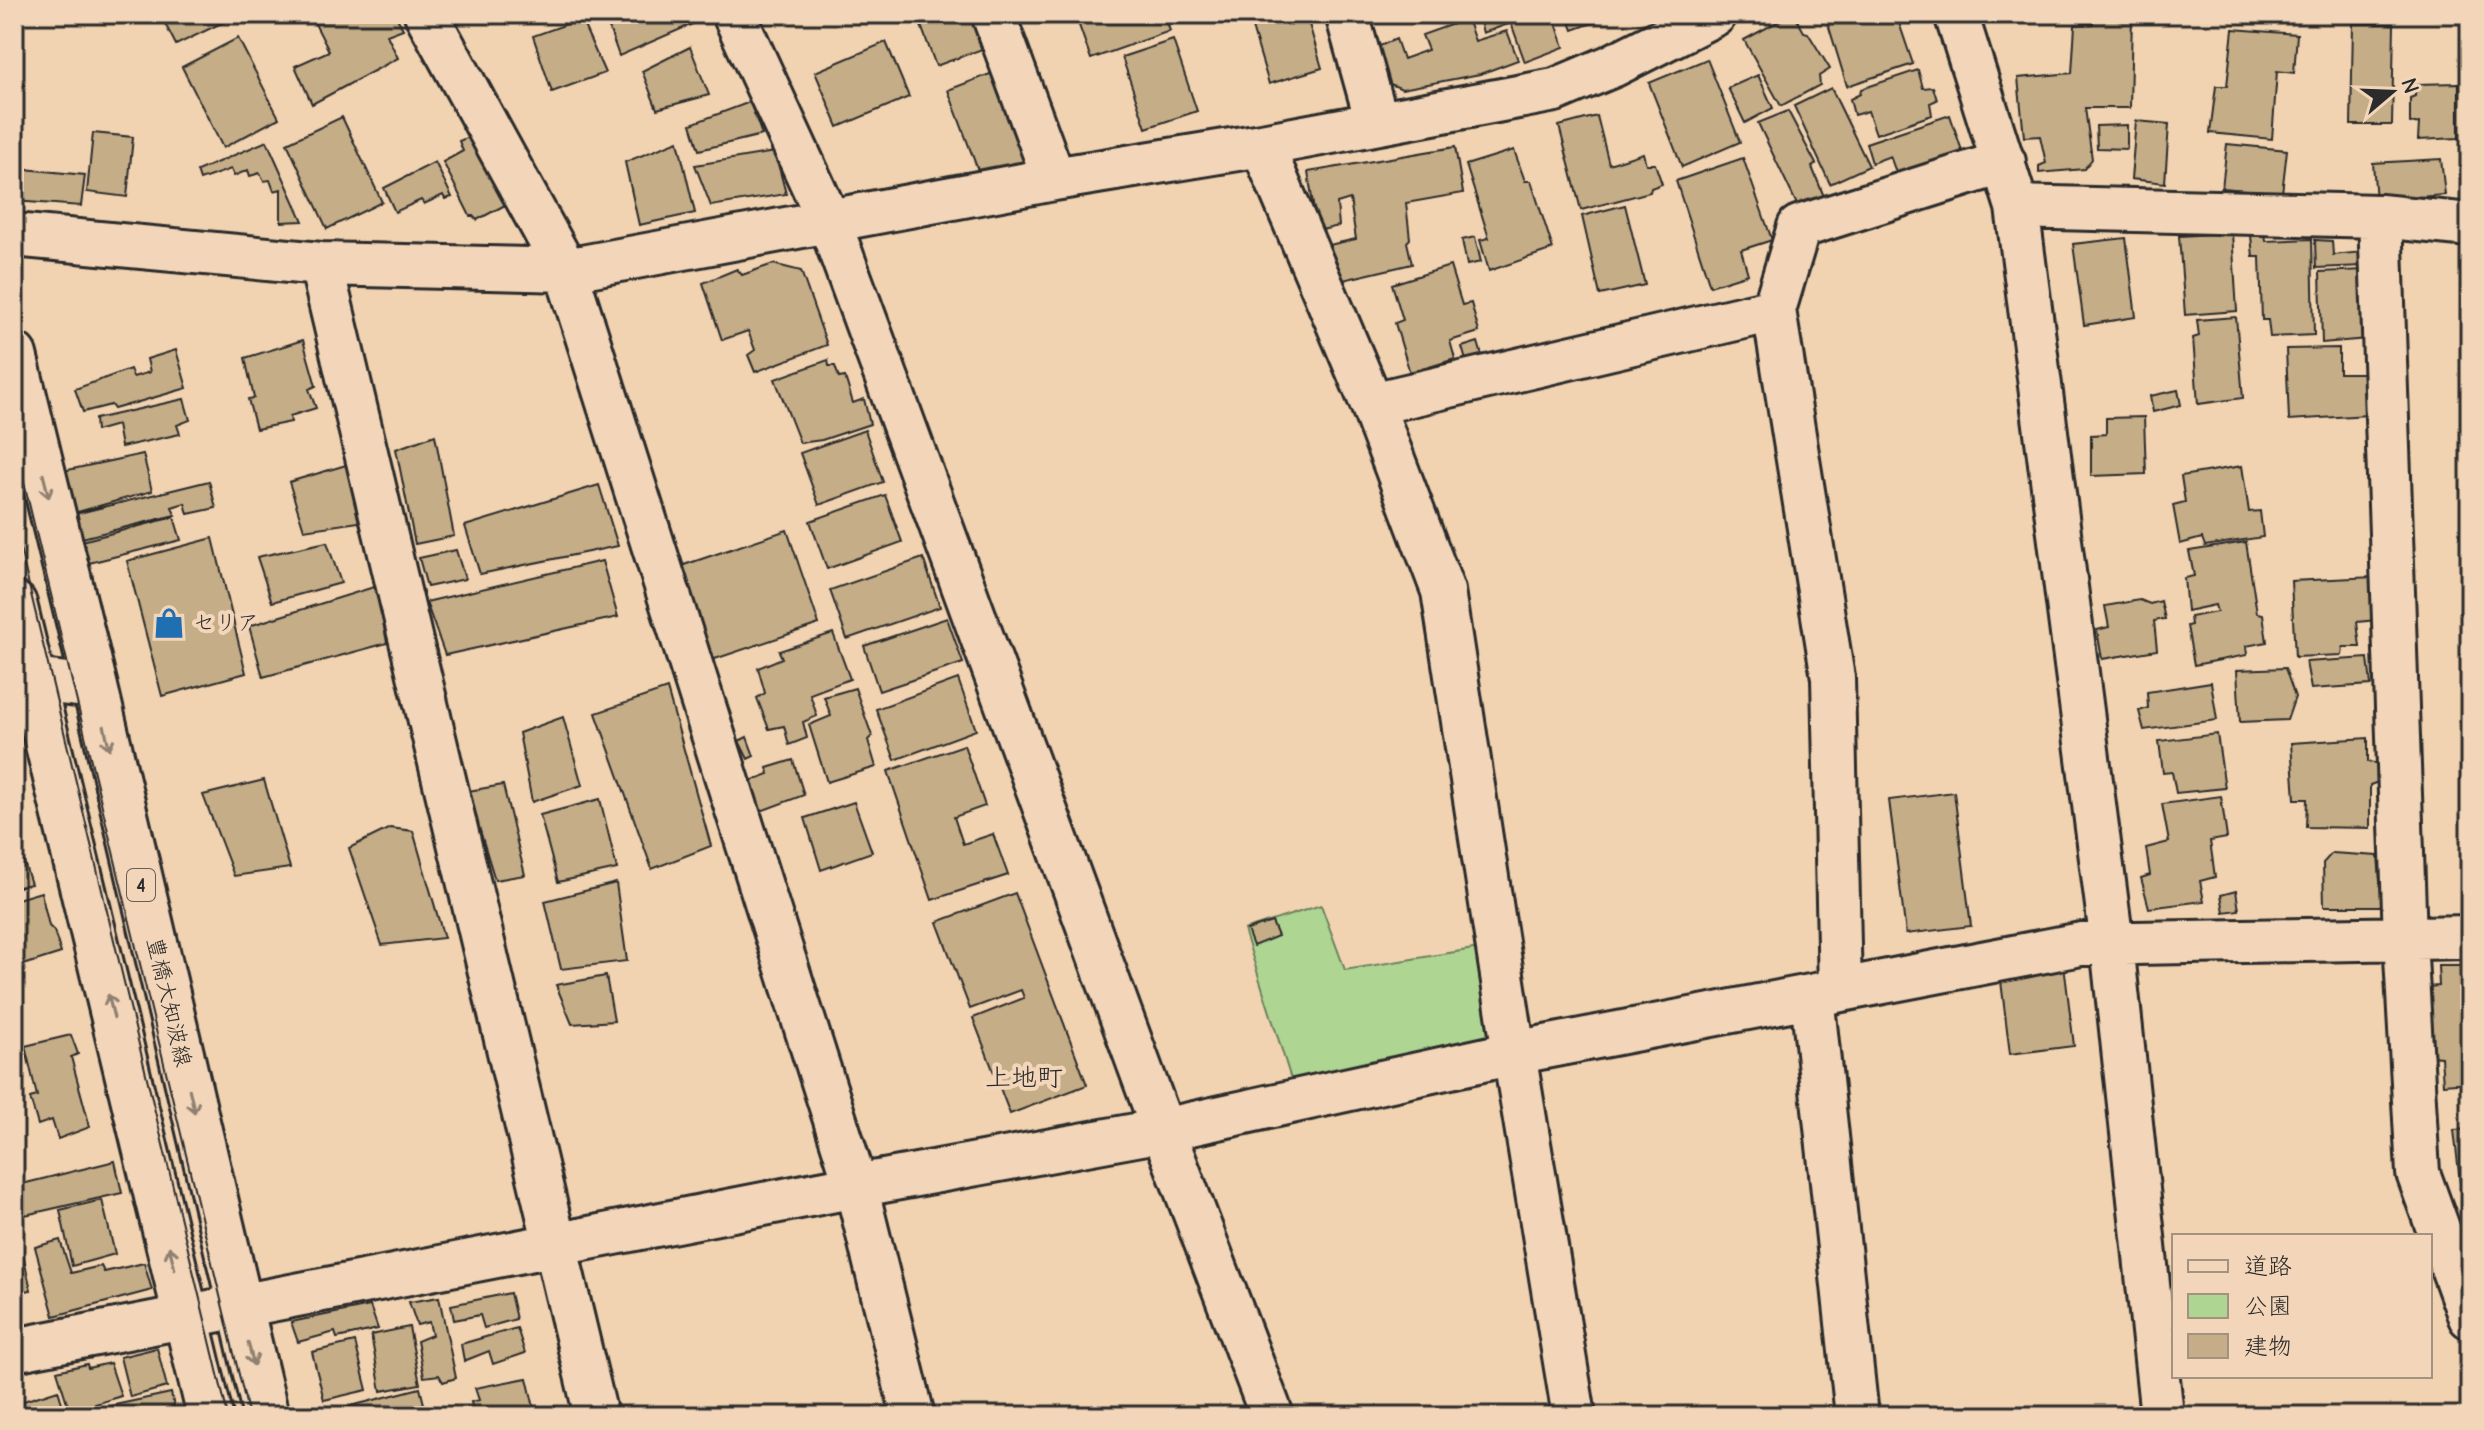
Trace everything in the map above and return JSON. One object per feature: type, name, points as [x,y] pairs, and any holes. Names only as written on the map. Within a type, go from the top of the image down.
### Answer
[{"type":"main road","name":"豊橋大知波線","points":[[14,355],[266,1416]]},
{"type":"main road","points":[[14,604],[23,679],[210,1416]]},
{"type":"street","points":[[426,14],[566,270],[856,1186],[913,1416]]},
{"type":"street","points":[[734,14],[829,221],[1163,1130],[1272,1416]]},
{"type":"street","points":[[993,14],[1054,179]]},
{"type":"street","points":[[1347,14],[1377,122]]},
{"type":"street","points":[[14,235],[321,264],[566,270],[1555,90],[1612,66],[1715,14]]},
{"type":"street","points":[[1956,14],[2017,207],[2112,944],[2162,1416]]},
{"type":"street","points":[[1262,145],[1372,404],[1443,591],[1574,1416]]},
{"type":"street","points":[[1857,1416],[1826,993],[1833,678],[1774,310],[1799,227],[2004,162]]},
{"type":"street","points":[[2017,207],[2380,216],[2470,225]]},
{"type":"street","points":[[2380,216],[2405,939],[2418,1173],[2470,1317]]},
{"type":"street","points":[[321,264],[596,1416]]},
{"type":"street","points":[[1372,404],[1774,310]]},
{"type":"street","points":[[23,679],[95,687]]},
{"type":"street","points":[[14,1350],[856,1186],[1163,1130],[1514,1053],[2081,944],[2470,937]]},
{"type":"green space","points":[[1321,905],[1345,970],[1480,948],[1496,1041],[1291,1079],[1244,930]]},
{"type":"building","points":[[160,14],[230,14],[232,18],[176,45]]},
{"type":"building","points":[[395,14],[403,29],[387,35],[398,58],[312,104],[295,66],[329,51],[311,16]]},
{"type":"building","points":[[604,14],[701,14],[704,19],[619,56]]},
{"type":"building","points":[[936,14],[972,14],[985,48],[936,66],[919,20]]},
{"type":"building","points":[[1075,14],[1164,14],[1170,31],[1091,59]]},
{"type":"building","points":[[1248,14],[1306,14],[1322,68],[1269,84]]},
{"type":"building","points":[[1478,14],[1553,14],[1564,47],[1525,62],[1511,23],[1483,33]]},
{"type":"building","points":[[1567,14],[1617,14],[1573,30]]},
{"type":"building","points":[[1792,14],[1830,69],[1819,76],[1820,85],[1781,106],[1744,40]]},
{"type":"building","points":[[1825,14],[1896,14],[1913,64],[1847,86]]},
{"type":"building","points":[[2086,14],[2086,18],[2015,15]]},
{"type":"building","points":[[2093,14],[2132,14],[2130,108],[2085,108],[2092,159],[2084,169],[2039,173],[2039,166],[2046,163],[2040,136],[2024,137],[2018,78],[2072,73],[2075,25],[2093,24]]},
{"type":"building","points":[[2271,14],[2352,14],[2351,17],[2271,17]]},
{"type":"building","points":[[2434,14],[2470,14],[2470,21],[2433,19]]},
{"type":"building","points":[[581,19],[605,73],[552,92],[533,36]]},
{"type":"building","points":[[1467,19],[1475,41],[1507,31],[1518,60],[1480,74],[1402,89],[1388,83],[1375,48],[1396,39],[1403,59],[1428,50],[1422,35]]},
{"type":"building","points":[[2353,24],[2394,24],[2392,125],[2351,125]]},
{"type":"building","points":[[2233,29],[2297,34],[2294,73],[2277,71],[2272,139],[2210,133],[2216,86],[2227,86]]},
{"type":"building","points":[[238,38],[279,118],[223,148],[182,67]]},
{"type":"building","points":[[1173,40],[1197,111],[1146,128],[1122,57]]},
{"type":"building","points":[[886,42],[909,97],[838,127],[815,72]]},
{"type":"building","points":[[690,47],[709,95],[657,109],[642,71]]},
{"type":"building","points":[[1707,59],[1740,142],[1682,167],[1649,83]]},
{"type":"building","points":[[1003,69],[1038,161],[982,181],[948,90]]},
{"type":"building","points":[[1918,70],[1923,88],[1933,87],[1937,100],[1930,103],[1932,115],[1876,134],[1868,111],[1854,115],[1850,99],[1860,94],[1861,89]]},
{"type":"building","points":[[1758,75],[1773,108],[1745,123],[1728,88]]},
{"type":"building","points":[[2459,83],[2459,138],[2418,140],[2419,123],[2410,124],[2410,98],[2415,96],[2416,84]]},
{"type":"building","points":[[1831,88],[1869,166],[1830,184],[1794,106]]},
{"type":"building","points":[[750,102],[762,135],[699,150],[691,124]]},
{"type":"building","points":[[1788,111],[1816,164],[1812,167],[1825,199],[1800,211],[1758,123]]},
{"type":"building","points":[[2469,114],[2470,209],[2467,209]]},
{"type":"building","points":[[1950,115],[1963,154],[1898,178],[1890,156],[1872,163],[1866,143]]},
{"type":"building","points":[[1597,116],[1609,164],[1643,153],[1646,164],[1655,164],[1662,184],[1651,188],[1650,192],[1581,210],[1559,126]]},
{"type":"building","points":[[342,117],[382,202],[327,229],[287,143]]},
{"type":"building","points":[[2136,121],[2169,124],[2165,183],[2131,179]]},
{"type":"building","points":[[2127,125],[2127,149],[2097,148],[2096,126]]},
{"type":"building","points":[[93,133],[133,137],[127,197],[87,192]]},
{"type":"building","points":[[471,136],[507,204],[477,220],[470,216],[443,162],[463,151],[459,141]]},
{"type":"building","points":[[267,141],[303,221],[281,222],[281,189],[274,191],[270,180],[264,181],[260,173],[250,176],[248,170],[234,176],[231,169],[200,180],[197,171]]},
{"type":"building","points":[[678,141],[695,213],[639,225],[625,162]]},
{"type":"building","points":[[2227,144],[2287,150],[2282,193],[2222,188]]},
{"type":"building","points":[[1455,147],[1463,193],[1406,203],[1410,239],[1407,242],[1412,264],[1339,281],[1329,245],[1356,239],[1350,199],[1337,203],[1339,226],[1317,231],[1308,172]]},
{"type":"building","points":[[1514,150],[1525,181],[1531,181],[1553,249],[1489,271],[1480,240],[1489,238],[1466,165]]},
{"type":"building","points":[[775,152],[786,194],[711,206],[695,165]]},
{"type":"building","points":[[1743,158],[1772,240],[1741,250],[1748,274],[1710,286],[1676,181]]},
{"type":"building","points":[[2441,159],[2445,195],[2376,200],[2373,163]]},
{"type":"building","points":[[435,162],[452,197],[445,199],[443,195],[424,204],[421,200],[395,212],[384,188]]},
{"type":"building","points":[[14,168],[85,175],[81,206],[14,201]]},
{"type":"building","points":[[1625,205],[1645,285],[1600,295],[1582,216]]},
{"type":"building","points":[[2232,233],[2237,311],[2185,315],[2179,236]]},
{"type":"building","points":[[2265,233],[2266,241],[2312,239],[2314,335],[2270,337],[2268,320],[2262,320],[2260,257],[2253,257],[2251,235]]},
{"type":"building","points":[[1475,237],[1481,262],[1467,265],[1462,240]]},
{"type":"building","points":[[2126,238],[2136,317],[2084,325],[2073,244]]},
{"type":"building","points":[[2315,240],[2332,241],[2333,255],[2362,252],[2363,266],[2316,268]]},
{"type":"building","points":[[773,264],[801,271],[827,345],[755,372],[748,355],[755,350],[748,331],[722,340],[703,283],[737,269],[742,275]]},
{"type":"building","points":[[1450,266],[1462,305],[1471,303],[1479,332],[1450,341],[1455,359],[1410,373],[1395,323],[1403,320],[1392,284]]},
{"type":"building","points":[[2365,270],[2367,339],[2322,343],[2320,272]]},
{"type":"building","points":[[2236,317],[2243,398],[2198,404],[2193,338],[2199,336],[2197,320]]},
{"type":"building","points":[[303,340],[316,386],[309,389],[316,408],[290,416],[291,422],[256,429],[248,399],[254,398],[245,358]]},
{"type":"building","points":[[1478,342],[1483,359],[1467,364],[1462,347]]},
{"type":"building","points":[[2339,348],[2339,373],[2367,373],[2368,415],[2289,420],[2286,349]]},
{"type":"building","points":[[176,350],[187,388],[114,409],[111,405],[83,412],[75,389],[130,369],[133,377],[150,372],[147,359]]},
{"type":"building","points":[[828,360],[829,366],[835,366],[839,378],[845,377],[853,403],[864,399],[870,424],[822,440],[800,443],[775,379]]},
{"type":"building","points":[[2178,390],[2181,405],[2153,412],[2150,396]]},
{"type":"building","points":[[184,399],[190,420],[177,425],[180,434],[121,447],[117,425],[96,431],[95,419]]},
{"type":"building","points":[[2144,417],[2146,474],[2091,476],[2091,435],[2106,434],[2106,418]]},
{"type":"building","points":[[865,430],[883,482],[819,505],[800,453]]},
{"type":"building","points":[[435,435],[454,536],[415,544],[396,449]]},
{"type":"building","points":[[143,454],[152,491],[74,513],[63,471]]},
{"type":"building","points":[[346,465],[359,522],[304,530],[289,482]]},
{"type":"building","points":[[2242,466],[2249,512],[2260,511],[2263,537],[2205,546],[2202,538],[2180,544],[2173,505],[2185,502],[2181,476]]},
{"type":"building","points":[[209,481],[216,508],[188,514],[185,503],[172,507],[175,515],[82,538],[75,514]]},
{"type":"building","points":[[599,485],[618,546],[480,574],[465,526]]},
{"type":"building","points":[[885,495],[902,542],[827,569],[810,521]]},
{"type":"building","points":[[174,517],[181,540],[89,563],[82,541]]},
{"type":"building","points":[[787,530],[819,624],[712,660],[681,566]]},
{"type":"building","points":[[213,538],[246,673],[162,696],[127,561]]},
{"type":"building","points":[[327,542],[341,583],[272,602],[257,557]]},
{"type":"building","points":[[2246,542],[2257,613],[2263,614],[2267,642],[2246,646],[2247,655],[2194,665],[2187,626],[2191,625],[2190,617],[2217,612],[2215,605],[2187,611],[2184,578],[2194,576],[2189,551]]},
{"type":"building","points":[[456,550],[465,579],[427,587],[419,558]]},
{"type":"building","points":[[923,558],[940,607],[847,639],[830,590]]},
{"type":"building","points":[[602,561],[618,617],[445,655],[426,602]]},
{"type":"building","points":[[2374,577],[2377,620],[2357,622],[2360,647],[2343,647],[2342,655],[2295,657],[2291,581]]},
{"type":"building","points":[[377,586],[387,643],[263,677],[249,626]]},
{"type":"building","points":[[2140,600],[2150,604],[2161,601],[2165,619],[2154,621],[2157,650],[2102,659],[2097,630],[2109,627],[2105,606]]},
{"type":"building","points":[[947,618],[963,663],[879,691],[864,646]]},
{"type":"building","points":[[833,633],[850,679],[810,694],[817,716],[803,722],[807,738],[789,745],[784,726],[769,729],[757,698],[765,693],[758,668],[782,658],[779,651]]},
{"type":"building","points":[[2368,658],[2371,685],[2311,689],[2306,662]]},
{"type":"building","points":[[2285,668],[2295,697],[2287,720],[2240,722],[2237,670]]},
{"type":"building","points":[[958,679],[976,730],[895,760],[876,709]]},
{"type":"building","points":[[2211,682],[2217,720],[2144,730],[2139,711],[2148,708],[2147,692]]},
{"type":"building","points":[[855,688],[872,736],[868,740],[876,767],[827,782],[809,725],[831,716],[824,697]]},
{"type":"building","points":[[667,689],[711,846],[652,869],[596,713]]},
{"type":"building","points":[[563,717],[582,785],[532,802],[519,733]]},
{"type":"building","points":[[2217,734],[2225,788],[2176,793],[2172,772],[2163,773],[2159,741]]},
{"type":"building","points":[[747,737],[754,756],[748,759],[739,741]]},
{"type":"building","points":[[2368,738],[2368,762],[2381,764],[2381,781],[2370,785],[2370,828],[2306,827],[2307,799],[2295,799],[2291,743]]},
{"type":"building","points":[[964,745],[985,806],[954,817],[963,844],[993,834],[1008,875],[932,900],[888,771]]},
{"type":"building","points":[[793,760],[804,795],[761,811],[750,781],[769,774],[767,768]]},
{"type":"building","points":[[264,780],[290,868],[234,876],[203,795]]},
{"type":"building","points":[[503,785],[525,875],[495,880],[468,791]]},
{"type":"building","points":[[1954,792],[1971,926],[1906,934],[1889,800]]},
{"type":"building","points":[[2221,796],[2227,838],[2210,841],[2215,877],[2200,881],[2204,901],[2149,908],[2141,878],[2150,875],[2146,848],[2169,842],[2162,804]]},
{"type":"building","points":[[600,799],[617,869],[558,882],[540,815]]},
{"type":"building","points":[[854,802],[872,852],[821,870],[805,818]]},
{"type":"building","points":[[390,828],[413,831],[444,938],[382,945],[349,848]]},
{"type":"building","points":[[19,847],[31,884],[14,888],[14,849]]},
{"type":"building","points":[[2332,853],[2378,856],[2382,906],[2324,906],[2323,863]]},
{"type":"building","points":[[616,883],[627,961],[561,969],[545,901]]},
{"type":"building","points":[[2236,891],[2239,910],[2224,912],[2221,895]]},
{"type":"building","points":[[41,892],[49,926],[54,931],[61,953],[14,968],[14,900]]},
{"type":"building","points":[[1015,893],[1087,1085],[1010,1114],[973,1018],[1024,998],[1021,990],[970,1009],[937,922]]},
{"type":"building","points":[[1272,922],[1278,936],[1253,946],[1247,930]]},
{"type":"building","points":[[2064,965],[2074,1046],[2010,1054],[2000,973]]},
{"type":"building","points":[[2438,966],[2470,966],[2470,1082],[2443,1084],[2441,1057],[2430,1056],[2426,987],[2439,986]]},
{"type":"building","points":[[606,976],[614,1021],[572,1024],[556,985]]},
{"type":"building","points":[[71,1035],[78,1054],[71,1057],[90,1127],[58,1139],[52,1120],[38,1125],[30,1098],[37,1096],[25,1046]]},
{"type":"building","points":[[2470,1129],[2470,1192],[2468,1192],[2469,1182],[2460,1182],[2454,1130]]},
{"type":"building","points":[[115,1161],[122,1193],[25,1215],[18,1185]]},
{"type":"building","points":[[102,1200],[115,1254],[72,1266],[60,1210]]},
{"type":"building","points":[[14,1227],[17,1227],[31,1290],[14,1293]]},
{"type":"building","points":[[60,1240],[71,1273],[101,1266],[104,1272],[144,1263],[152,1290],[54,1316],[35,1247]]},
{"type":"building","points":[[510,1293],[516,1319],[484,1328],[480,1315],[454,1320],[451,1305]]},
{"type":"building","points":[[439,1297],[456,1378],[443,1382],[439,1375],[424,1377],[417,1341],[432,1335],[429,1322],[417,1325],[409,1302]]},
{"type":"building","points":[[370,1306],[378,1329],[337,1338],[335,1332],[298,1342],[291,1322]]},
{"type":"building","points":[[409,1327],[420,1384],[381,1391],[371,1335]]},
{"type":"building","points":[[517,1328],[525,1353],[493,1364],[489,1351],[464,1361],[461,1344]]},
{"type":"building","points":[[355,1342],[367,1390],[324,1400],[312,1352]]},
{"type":"building","points":[[157,1348],[167,1387],[130,1397],[120,1357]]},
{"type":"building","points":[[110,1363],[121,1396],[70,1412],[57,1371],[87,1364],[88,1368]]},
{"type":"building","points":[[527,1378],[536,1416],[474,1416],[471,1402],[479,1400],[475,1388]]},
{"type":"building","points":[[420,1388],[427,1416],[329,1416],[328,1412]]},
{"type":"building","points":[[58,1390],[66,1416],[14,1416],[14,1404]]},
{"type":"building","points":[[171,1393],[176,1416],[113,1416],[110,1406]]},
{"type":"tram line","points":[[14,441],[249,1416]]},
{"type":"tram line","points":[[14,523],[228,1416]]},
{"type":"place","name":"セリア","points":[[169,623]]},
{"type":"district","name":"上地町","points":[[1024,1078]]}]
